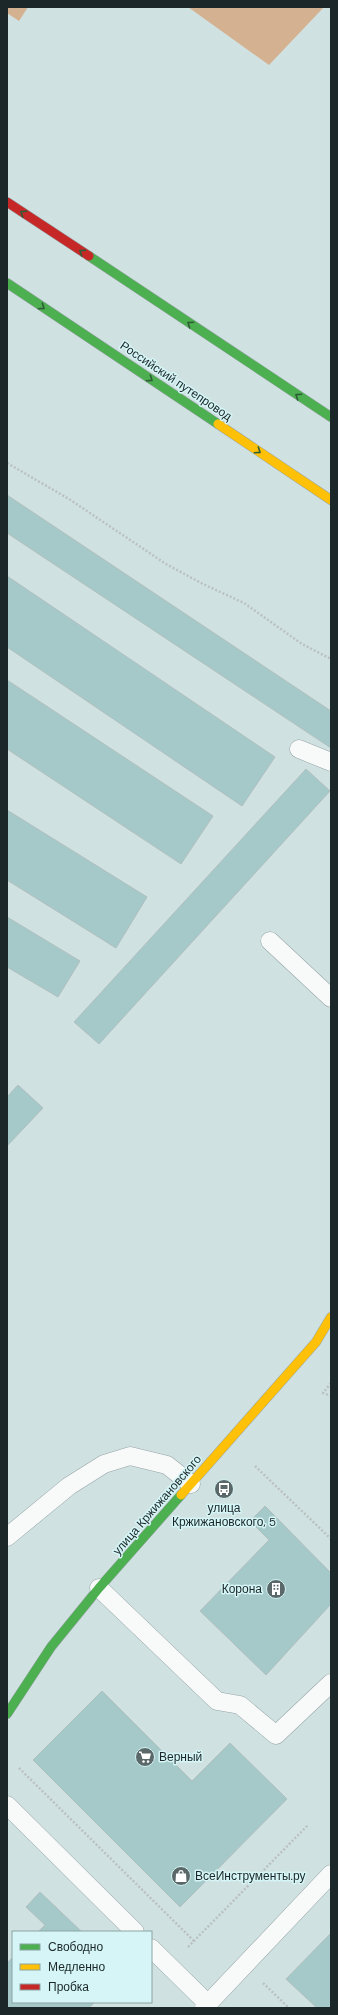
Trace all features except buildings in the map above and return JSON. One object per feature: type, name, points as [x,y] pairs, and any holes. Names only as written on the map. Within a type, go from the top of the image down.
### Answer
[{"type":"main road","points":[[7,202],[331,417]]},
{"type":"main road","name":"Российский путепровод","points":[[7,283],[331,500]]},
{"type":"main road","name":"улица Кржижановского","points":[[7,1714],[51,1647],[99,1588],[316,1342],[331,1317]]},
{"type":"lane","points":[[299,749],[331,762]]},
{"type":"lane","points":[[270,941],[331,998]]},
{"type":"lane","points":[[7,1537],[69,1486],[104,1464],[130,1456],[167,1464],[190,1484]]},
{"type":"lane","points":[[99,1588],[217,1701],[240,1704],[276,1735],[331,1682]]},
{"type":"lane","points":[[7,1805],[134,1931]]},
{"type":"lane","points":[[152,1949],[206,2006],[331,1874]]},
{"type":"path","points":[[7,463],[69,500],[166,564],[203,584],[244,603],[302,644],[331,658]]},
{"type":"path","points":[[331,1383],[323,1393],[331,1396]]},
{"type":"path","points":[[255,1466],[331,1538]]},
{"type":"path","points":[[19,1768],[194,1941]]},
{"type":"path","points":[[169,1966],[308,1825]]},
{"type":"path","points":[[245,1965],[289,2008]]},
{"type":"shaded area","points":[[7,7],[28,7],[19,21],[7,13]]},
{"type":"shaded area","points":[[188,7],[324,7],[269,65]]},
{"type":"traffic: fast","points":[[89,256],[331,417]]},
{"type":"traffic: fast","points":[[7,283],[218,424]]},
{"type":"traffic: fast","points":[[7,1714],[51,1647],[99,1588],[181,1495]]},
{"type":"traffic: slow","points":[[218,424],[331,500]]},
{"type":"traffic: slow","points":[[181,1495],[316,1342],[331,1317]]},
{"type":"traffic: jam","points":[[7,202],[89,256]]},
{"type":"place","name":"улица Кржижановского, 5","points":[[224,1489]]},
{"type":"place","name":"Корона","points":[[276,1589]]},
{"type":"place","name":"Верный","points":[[145,1757]]},
{"type":"place","name":"ВсеИнструменты.ру","points":[[181,1876]]}]
